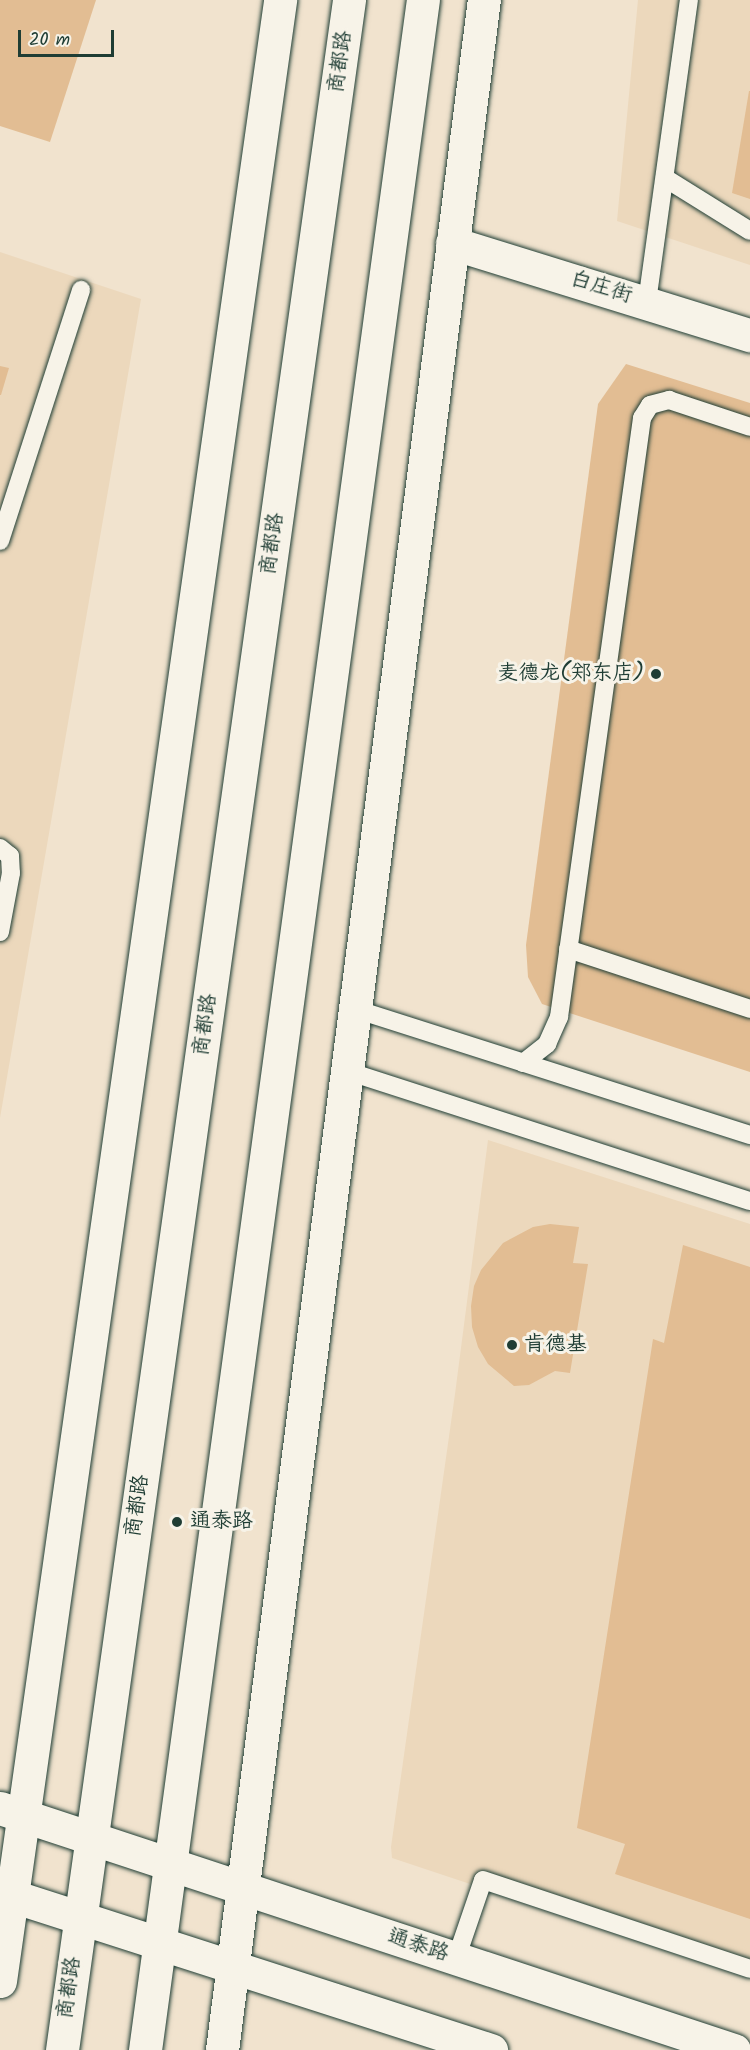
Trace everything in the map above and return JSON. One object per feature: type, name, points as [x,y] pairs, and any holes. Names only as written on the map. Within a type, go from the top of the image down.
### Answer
[{"type":"street","points":[[0,1981],[12,1812],[280,0]]},
{"type":"street","name":"商都路","points":[[62,2050],[349,0]]},
{"type":"street","points":[[145,2050],[423,0]]},
{"type":"street","points":[[222,2050],[484,0]]},
{"type":"street","name":"白庄街","points":[[452,243],[750,335]]},
{"type":"street","name":"通泰路","points":[[12,1812],[734,2050]]},
{"type":"street","points":[[6,1894],[491,2050]]},
{"type":"lane","points":[[647,302],[688,0]]},
{"type":"lane","points":[[665,178],[712,210],[750,231]]},
{"type":"lane","points":[[0,541],[81,290]]},
{"type":"lane","points":[[523,1063],[547,1044],[559,1017],[642,418],[650,405],[669,400],[750,427]]},
{"type":"lane","points":[[0,848],[10,856],[11,873],[0,932]]},
{"type":"lane","points":[[568,949],[750,1009]]},
{"type":"lane","points":[[355,1009],[750,1136]]},
{"type":"lane","points":[[347,1071],[750,1201]]},
{"type":"lane","points":[[456,1959],[483,1880],[750,1969]]},
{"type":"shaded area","points":[[638,0],[750,0],[750,265],[617,221]]},
{"type":"shaded area","points":[[0,252],[141,299],[0,1118]]},
{"type":"shaded area","points":[[488,1140],[750,1224],[750,1977],[392,1858],[391,1847],[455,1394]]},
{"type":"building","points":[[0,0],[96,0],[50,142],[0,126]]},
{"type":"building","points":[[750,91],[750,199],[732,193]]},
{"type":"building","name":"麦德龙(郑东店)","points":[[626,364],[750,403],[750,1072],[542,1004],[528,977],[526,945],[598,404]]},
{"type":"building","points":[[0,366],[9,368],[1,395],[0,395]]},
{"type":"building","points":[[550,1224],[579,1227],[573,1263],[588,1264],[570,1373],[555,1371],[529,1385],[514,1386],[488,1364],[478,1347],[472,1327],[471,1306],[474,1286],[481,1270],[503,1243],[533,1227]]},
{"type":"building","points":[[683,1245],[750,1267],[750,1919],[615,1874],[625,1844],[577,1828],[653,1339],[664,1343]]},
{"type":"place","name":"麦德龙(郑东店)","points":[[656,674]]},
{"type":"place","name":"肯德基","points":[[512,1345]]},
{"type":"place","name":"通泰路","points":[[177,1522]]}]
